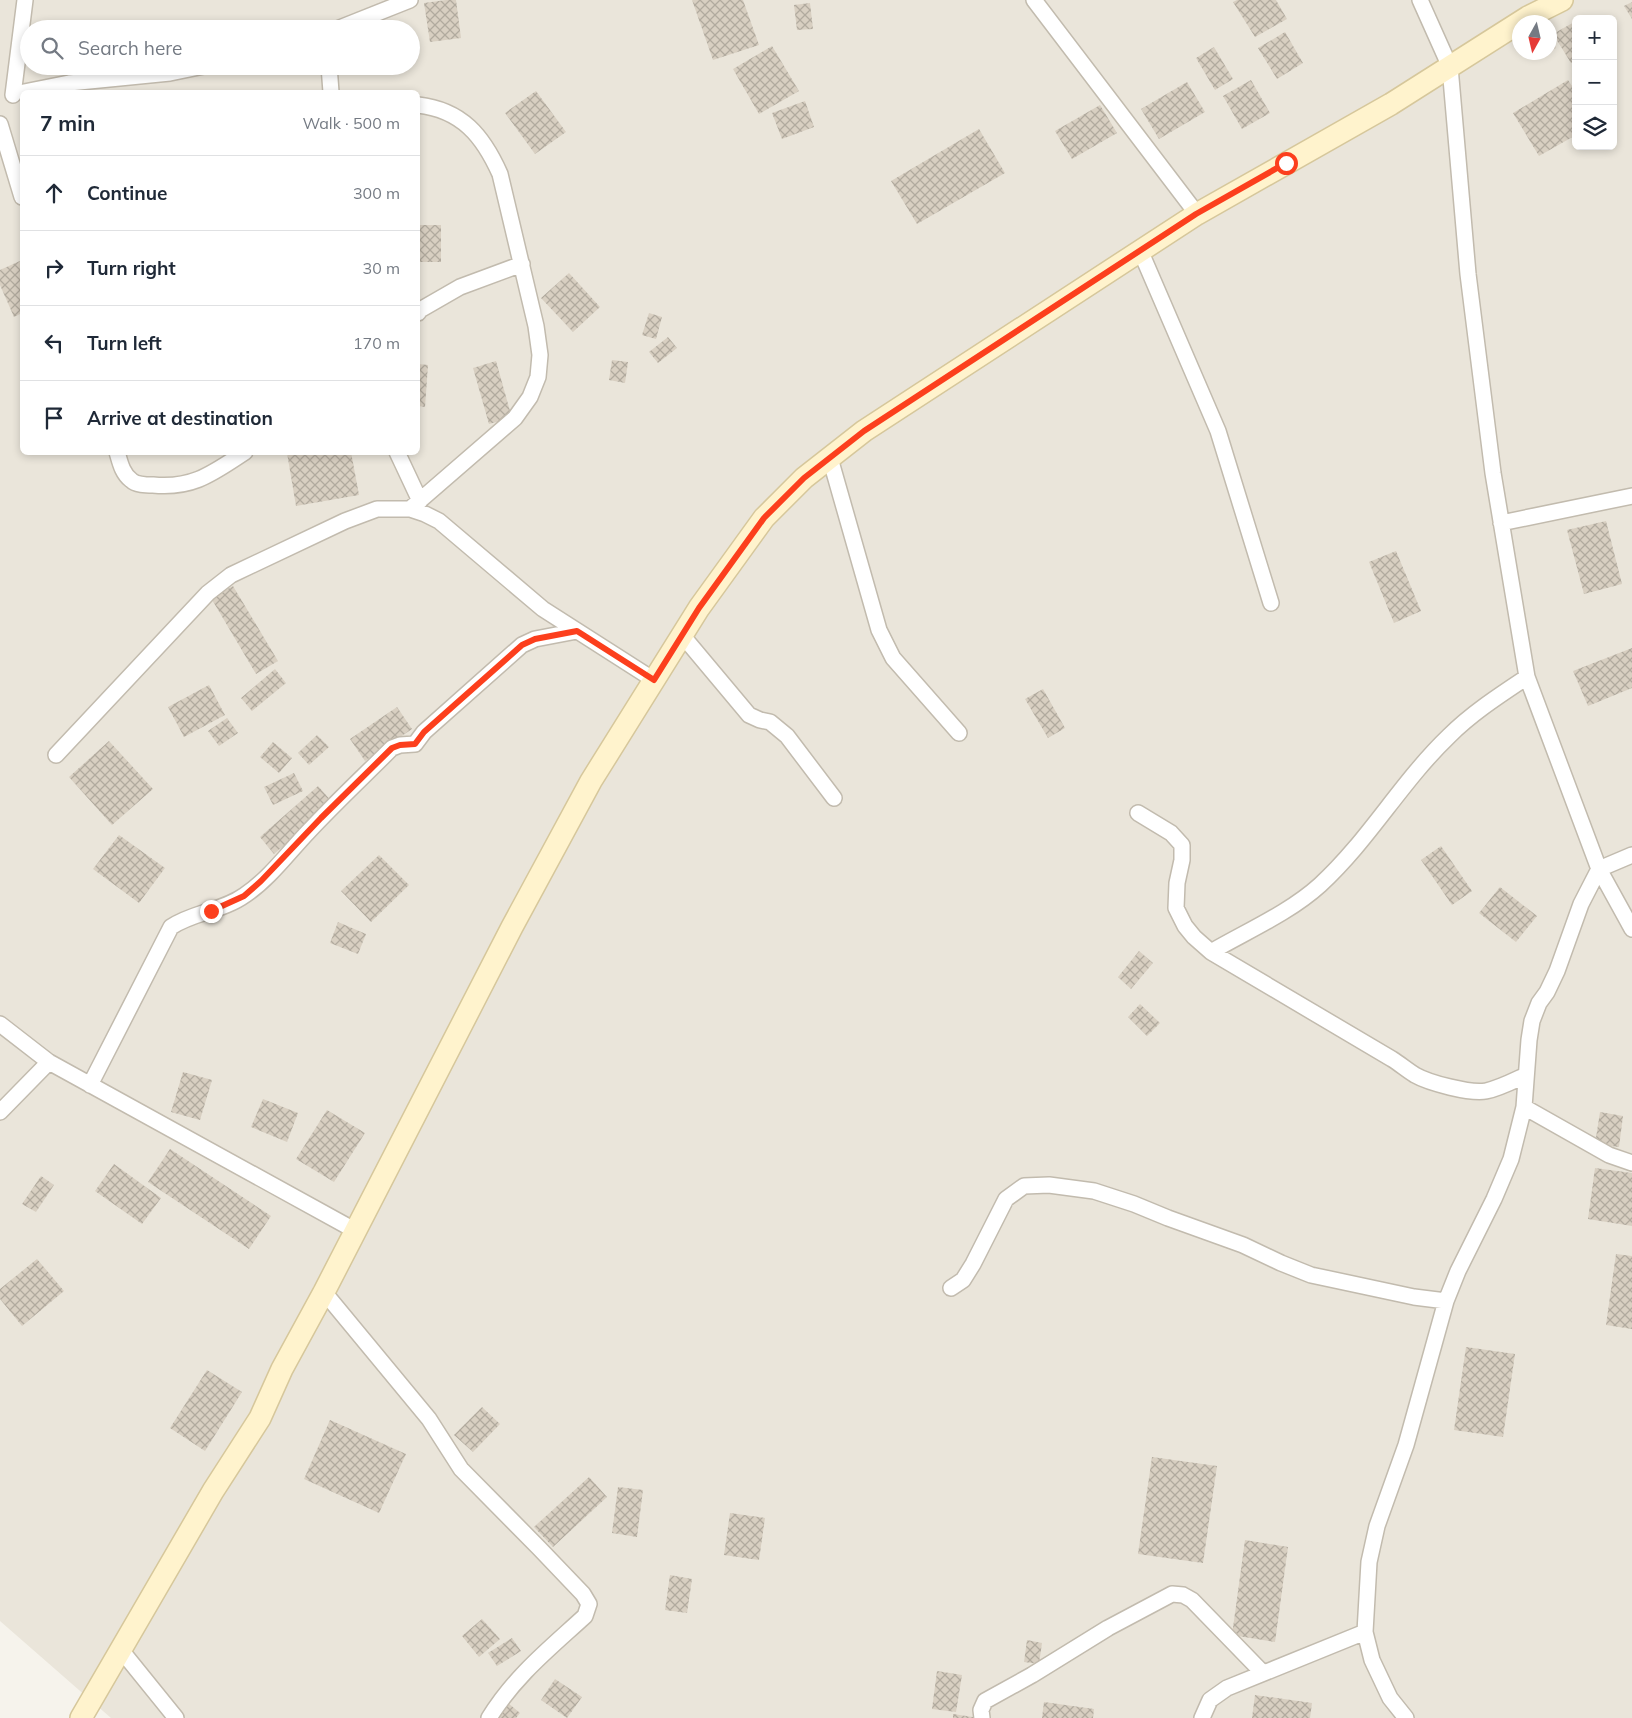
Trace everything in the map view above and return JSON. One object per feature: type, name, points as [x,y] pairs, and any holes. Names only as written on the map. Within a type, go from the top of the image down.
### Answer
[{"type":"main road","points":[[81,1718],[213,1491],[260,1418],[282,1369],[356,1231],[512,927],[591,781],[699,608],[764,518],[804,478],[864,431],[1140,250],[1196,214],[1391,104],[1528,17],[1562,0]]},
{"type":"street","points":[[22,20],[24,0]]},
{"type":"street","points":[[360,20],[410,0]]},
{"type":"street","points":[[1034,0],[1196,214]]},
{"type":"street","points":[[1420,0],[1450,67],[1468,274],[1493,473],[1527,677],[1599,869],[1632,929]]},
{"type":"street","points":[[15,95],[20,42]]},
{"type":"street","points":[[38,90],[69,83],[150,75]]},
{"type":"street","points":[[330,75],[331,90]]},
{"type":"street","points":[[56,755],[208,593],[231,575],[345,521],[376,510],[414,505],[515,418],[530,397],[538,376],[540,355],[536,326],[500,174],[490,151],[477,133],[453,114],[420,105]]},
{"type":"street","points":[[0,124],[20,190]]},
{"type":"street","points":[[1140,250],[1218,431],[1271,602]]},
{"type":"street","points":[[420,310],[460,287],[522,264]]},
{"type":"street","points":[[118,455],[122,468],[131,481],[142,485],[167,487],[191,483],[219,470],[241,455]]},
{"type":"street","points":[[398,455],[414,505],[425,514],[439,521],[543,609],[654,680]]},
{"type":"street","points":[[830,458],[879,630],[894,658],[959,733]]},
{"type":"street","points":[[1501,523],[1632,496]]},
{"type":"street","points":[[90,1085],[171,927],[178,922],[211,911],[244,896],[392,748],[400,745],[415,744],[424,732],[522,645],[535,639],[577,631]]},
{"type":"street","points":[[682,635],[749,715],[770,722],[788,736],[834,798]]},
{"type":"street","points":[[1210,952],[1285,910],[1319,886],[1350,856],[1402,789],[1449,736],[1492,700],[1527,677]]},
{"type":"street","points":[[1138,813],[1171,834],[1182,845],[1176,908],[1184,926],[1210,952],[1392,1059],[1416,1076],[1434,1083],[1484,1092],[1498,1088],[1526,1075]]},
{"type":"street","points":[[1406,1718],[1390,1698],[1372,1660],[1365,1632],[1369,1562],[1377,1526],[1406,1445],[1446,1301],[1458,1271],[1494,1199],[1511,1159],[1524,1107],[1528,1040],[1532,1021],[1539,1003],[1557,971],[1581,904],[1599,869],[1632,855]]},
{"type":"street","points":[[0,1024],[49,1062],[356,1231]]},
{"type":"street","points":[[0,1112],[49,1062]]},
{"type":"street","points":[[1524,1107],[1609,1155],[1632,1163]]},
{"type":"street","points":[[951,1288],[963,1280],[973,1264],[1006,1199],[1024,1186],[1049,1185],[1094,1191],[1134,1204],[1168,1218],[1244,1244],[1310,1275],[1414,1297],[1446,1301]]},
{"type":"street","points":[[324,1292],[429,1419],[461,1469],[583,1594],[589,1604],[585,1616],[522,1674],[502,1697],[489,1718]]},
{"type":"street","points":[[982,1718],[981,1710],[985,1701],[1032,1675],[1108,1628],[1172,1594],[1183,1594],[1192,1600],[1263,1673]]},
{"type":"street","points":[[1202,1718],[1210,1700],[1227,1688],[1365,1632]]},
{"type":"street","points":[[121,1650],[176,1718]]},
{"type":"shaded area","points":[[0,0],[1632,0],[1632,1718],[111,1718],[0,1621]]},
{"type":"building","points":[[456,0],[461,38],[430,42],[424,3]]},
{"type":"building","points":[[692,0],[743,0],[759,45],[713,60]]},
{"type":"building","points":[[1237,0],[1276,0],[1287,19],[1255,37],[1233,2]]},
{"type":"building","points":[[1632,2],[1632,19],[1624,6]]},
{"type":"building","points":[[810,3],[813,29],[797,30],[794,5]]},
{"type":"building","points":[[1572,23],[1572,63],[1557,40],[1557,32]]},
{"type":"building","points":[[1285,32],[1303,63],[1277,79],[1258,48]]},
{"type":"building","points":[[772,46],[799,91],[759,114],[733,69]]},
{"type":"building","points":[[1214,47],[1233,79],[1215,90],[1196,58]]},
{"type":"building","points":[[1251,80],[1270,113],[1242,129],[1223,96]]},
{"type":"building","points":[[1568,80],[1572,86],[1572,137],[1539,156],[1513,113]]},
{"type":"building","points":[[1187,82],[1205,112],[1159,139],[1141,109]]},
{"type":"building","points":[[536,91],[566,132],[535,154],[505,113]]},
{"type":"building","points":[[805,101],[814,127],[782,139],[772,113]]},
{"type":"building","points":[[1100,105],[1117,133],[1072,159],[1055,131]]},
{"type":"building","points":[[979,129],[1005,173],[917,224],[891,181]]},
{"type":"building","points":[[420,225],[441,225],[441,262],[420,262]]},
{"type":"building","points":[[20,261],[20,314],[14,317],[0,285],[0,270]]},
{"type":"building","points":[[569,273],[600,307],[573,332],[541,298]]},
{"type":"building","points":[[649,313],[662,317],[656,339],[642,335]]},
{"type":"building","points":[[668,337],[677,348],[658,363],[649,352]]},
{"type":"building","points":[[612,360],[628,362],[625,383],[609,380]]},
{"type":"building","points":[[496,361],[512,418],[489,424],[473,368]]},
{"type":"building","points":[[420,364],[428,365],[425,407],[420,406]]},
{"type":"building","points":[[287,455],[352,455],[359,495],[296,506]]},
{"type":"building","points":[[1606,521],[1622,584],[1584,594],[1567,530]]},
{"type":"building","points":[[1396,551],[1421,611],[1394,623],[1369,562]]},
{"type":"building","points":[[233,586],[278,661],[256,674],[211,598]]},
{"type":"building","points":[[1632,648],[1632,688],[1588,706],[1573,671]]},
{"type":"building","points":[[275,669],[286,683],[252,711],[241,698]]},
{"type":"building","points":[[209,685],[225,715],[184,737],[168,707]]},
{"type":"building","points":[[1043,689],[1065,728],[1048,738],[1025,699]]},
{"type":"building","points":[[397,707],[412,729],[365,761],[350,739]]},
{"type":"building","points":[[227,718],[238,733],[219,746],[208,731]]},
{"type":"building","points":[[317,735],[329,747],[309,765],[298,753]]},
{"type":"building","points":[[109,741],[153,789],[112,825],[69,777]]},
{"type":"building","points":[[273,742],[292,758],[279,773],[260,757]]},
{"type":"building","points":[[294,773],[303,791],[273,805],[264,787]]},
{"type":"building","points":[[318,786],[333,803],[274,854],[260,837]]},
{"type":"building","points":[[119,835],[165,868],[139,903],[93,869]]},
{"type":"building","points":[[1441,846],[1472,891],[1452,905],[1421,860]]},
{"type":"building","points":[[379,855],[409,885],[371,922],[341,891]]},
{"type":"building","points":[[1500,887],[1537,916],[1516,942],[1479,913]]},
{"type":"building","points":[[338,922],[366,934],[358,954],[330,943]]},
{"type":"building","points":[[1139,951],[1153,963],[1131,989],[1118,977]]},
{"type":"building","points":[[1140,1004],[1160,1023],[1147,1036],[1128,1017]]},
{"type":"building","points":[[183,1072],[212,1080],[200,1120],[171,1112]]},
{"type":"building","points":[[263,1099],[298,1113],[287,1142],[251,1127]]},
{"type":"building","points":[[327,1110],[365,1133],[334,1182],[296,1159]]},
{"type":"building","points":[[1600,1112],[1623,1116],[1619,1147],[1595,1144]]},
{"type":"building","points":[[170,1149],[271,1216],[249,1249],[148,1182]]},
{"type":"building","points":[[114,1164],[161,1198],[142,1224],[95,1191]]},
{"type":"building","points":[[1595,1168],[1632,1173],[1632,1226],[1588,1219]]},
{"type":"building","points":[[41,1176],[54,1185],[36,1212],[22,1204]]},
{"type":"building","points":[[1616,1254],[1632,1256],[1632,1329],[1606,1325]]},
{"type":"building","points":[[37,1259],[64,1291],[22,1326],[0,1299],[0,1289]]},
{"type":"building","points":[[1466,1347],[1515,1354],[1503,1437],[1454,1430]]},
{"type":"building","points":[[207,1370],[242,1392],[205,1451],[170,1428]]},
{"type":"building","points":[[482,1407],[500,1424],[473,1452],[454,1435]]},
{"type":"building","points":[[330,1420],[406,1454],[379,1513],[304,1479]]},
{"type":"building","points":[[1152,1457],[1217,1466],[1203,1563],[1138,1554]]},
{"type":"building","points":[[589,1477],[607,1497],[553,1547],[534,1527]]},
{"type":"building","points":[[618,1487],[643,1490],[637,1537],[612,1533]]},
{"type":"building","points":[[730,1513],[765,1518],[759,1560],[724,1555]]},
{"type":"building","points":[[1245,1540],[1288,1547],[1275,1642],[1232,1635]]},
{"type":"building","points":[[670,1575],[692,1579],[687,1613],[665,1610]]},
{"type":"building","points":[[482,1619],[500,1639],[479,1657],[462,1636]]},
{"type":"building","points":[[512,1638],[521,1651],[497,1666],[488,1653]]},
{"type":"building","points":[[1027,1640],[1042,1643],[1039,1664],[1024,1662]]},
{"type":"building","points":[[937,1671],[962,1675],[956,1712],[932,1709]]},
{"type":"building","points":[[555,1679],[582,1697],[567,1718],[541,1700]]},
{"type":"building","points":[[1255,1695],[1312,1703],[1310,1718],[1252,1718]]},
{"type":"building","points":[[1044,1702],[1094,1709],[1093,1718],[1042,1718]]},
{"type":"building","points":[[508,1703],[520,1713],[516,1718],[496,1718]]},
{"type":"building","points":[[953,1714],[973,1717],[973,1718],[953,1718]]},
{"type":"route","points":[[211,911],[244,896],[392,748],[400,745],[415,744],[424,732],[522,645],[535,639],[577,631],[654,680],[699,608],[764,518],[804,478],[864,431],[1196,214],[1286,163]]}]
